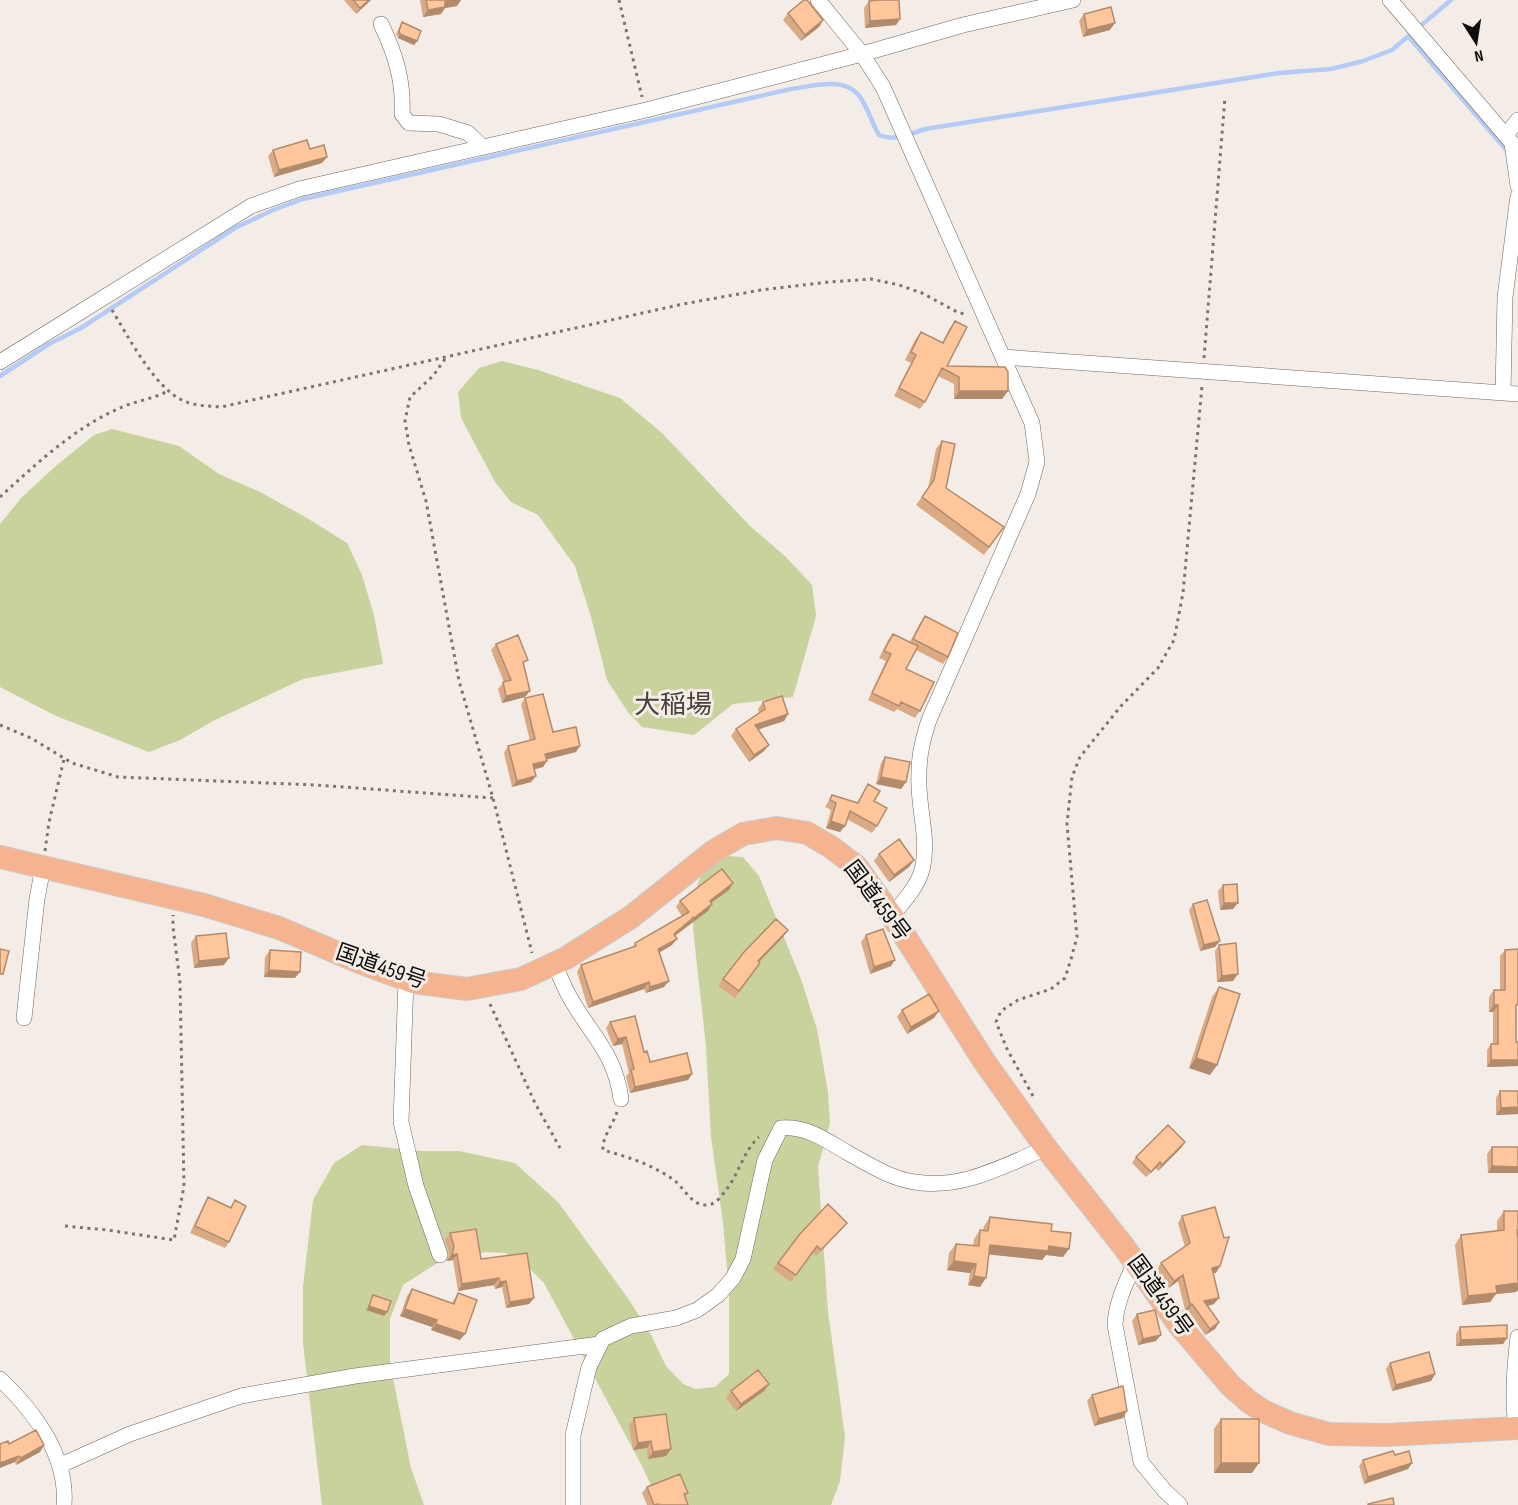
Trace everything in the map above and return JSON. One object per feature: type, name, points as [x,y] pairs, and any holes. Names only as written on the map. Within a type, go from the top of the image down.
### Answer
[{"type":"highway","name":"国道459号","points":[[0,857],[204,905],[279,928],[406,980],[467,989],[521,979],[566,958],[631,917],[714,851],[743,834],[777,828],[807,833],[856,866],[892,916],[984,1061],[1046,1148],[1135,1262],[1179,1324],[1230,1385],[1263,1411],[1329,1434],[1386,1435],[1517,1428]]},
{"type":"street","points":[[818,0],[862,54],[896,114],[1032,423],[1037,462],[1028,494],[929,720],[921,745],[919,787],[925,844],[923,867],[915,887],[892,916]]},
{"type":"street","points":[[0,362],[251,206],[299,189],[646,110],[862,54],[963,25],[1073,0]]},
{"type":"street","points":[[1390,0],[1512,142],[1518,186]]},
{"type":"street","points":[[381,24],[395,53],[403,95],[402,114],[409,123],[439,124],[468,133],[483,147]]},
{"type":"street","points":[[1506,135],[1518,120]]},
{"type":"street","points":[[1004,357],[1510,394],[1504,297],[1518,196]]},
{"type":"street","points":[[24,1018],[37,899],[43,867]]},
{"type":"street","points":[[546,967],[568,994],[610,1059],[618,1078],[621,1099]]},
{"type":"street","points":[[406,980],[401,1122],[416,1186],[440,1256]]},
{"type":"street","points":[[573,1505],[573,1435],[589,1367],[600,1344],[603,1339],[631,1326],[676,1318],[697,1310],[718,1295],[733,1278],[743,1259],[765,1160],[781,1128],[793,1127],[817,1134],[877,1169],[912,1182],[939,1185],[963,1181],[987,1173],[1046,1148]]},
{"type":"street","points":[[1135,1262],[1122,1291],[1115,1314],[1115,1325],[1136,1441],[1141,1462],[1164,1491],[1180,1505]]},
{"type":"street","points":[[1517,1428],[1513,1404],[1513,1374],[1518,1337]]},
{"type":"street","points":[[61,1465],[130,1434],[241,1396],[355,1376],[600,1344]]},
{"type":"street","points":[[0,1379],[28,1409],[57,1453],[61,1465],[64,1505]]},
{"type":"path","points":[[619,0],[646,110]]},
{"type":"path","points":[[1034,1096],[1007,1049],[996,1023],[1001,1011],[1018,1000],[1051,989],[1065,978],[1077,937],[1067,824],[1072,777],[1080,757],[1121,706],[1158,668],[1174,640],[1183,593],[1225,97]]},
{"type":"path","points":[[104,298],[156,379],[168,391],[183,401],[201,406],[221,407],[683,304],[761,290],[871,279],[922,293],[959,313],[972,315],[984,313]]},
{"type":"path","points":[[446,357],[433,376],[410,397],[405,421],[409,445],[428,512],[459,681],[546,967]]},
{"type":"path","points":[[0,497],[59,446],[92,422],[120,408],[168,391]]},
{"type":"path","points":[[0,725],[31,738],[72,763],[118,777],[316,785],[493,798]]},
{"type":"path","points":[[43,867],[49,822],[64,759]]},
{"type":"path","points":[[64,1226],[174,1240],[184,1186],[180,982],[173,927],[174,898]]},
{"type":"path","points":[[481,986],[535,1103],[560,1148]]},
{"type":"path","points":[[621,1099],[613,1125],[602,1142],[603,1150],[656,1169],[676,1182],[693,1200],[706,1206],[714,1203],[727,1190],[751,1144],[766,1130],[781,1128]]},
{"type":"green space","points":[[502,361],[538,370],[620,398],[662,433],[750,526],[786,557],[812,585],[816,616],[793,697],[733,704],[694,735],[642,727],[628,712],[607,680],[575,566],[538,515],[511,502],[495,482],[461,418],[458,392],[479,368]]},
{"type":"green space","points":[[112,429],[179,446],[219,474],[260,492],[347,543],[362,575],[374,615],[383,664],[303,679],[213,721],[180,740],[149,752],[56,716],[0,687],[0,524],[22,497],[57,465],[94,435]]},
{"type":"green space","points":[[728,856],[743,857],[759,876],[801,979],[817,1029],[828,1092],[830,1123],[818,1167],[828,1311],[845,1437],[840,1481],[831,1505],[660,1505],[642,1466],[544,1283],[524,1263],[505,1253],[486,1252],[439,1262],[403,1285],[390,1319],[390,1363],[411,1468],[424,1505],[322,1505],[303,1343],[303,1287],[313,1200],[334,1163],[362,1145],[422,1151],[459,1151],[515,1163],[558,1202],[627,1297],[649,1331],[666,1366],[683,1384],[696,1389],[715,1387],[729,1374],[729,1294],[723,1222],[711,1137],[706,1046],[693,929],[695,892],[704,866]]},
{"type":"building","points":[[353,0],[369,0],[360,8]]},
{"type":"building","points":[[426,0],[458,0],[445,2],[445,7],[428,10]]},
{"type":"building","points":[[807,0],[823,20],[805,35],[788,13]]},
{"type":"building","points":[[899,0],[900,19],[870,21],[869,1]]},
{"type":"building","points":[[1111,7],[1115,23],[1087,30],[1084,14]]},
{"type":"building","points":[[402,22],[421,31],[417,41],[400,34]]},
{"type":"building","points":[[307,140],[310,149],[324,145],[327,157],[279,170],[273,150]]},
{"type":"building","points":[[955,321],[967,327],[947,366],[1005,367],[1008,372],[1008,391],[959,391],[959,377],[942,368],[925,402],[899,388],[916,355],[911,352],[921,332],[943,343]]},
{"type":"building","points":[[942,441],[955,444],[946,488],[1004,527],[989,547],[922,497],[934,480]]},
{"type":"building","points":[[925,616],[958,633],[948,657],[913,639]]},
{"type":"building","points":[[893,634],[918,646],[906,669],[934,682],[920,711],[901,702],[899,706],[872,693],[891,654],[884,651]]},
{"type":"building","points":[[518,635],[528,660],[523,662],[530,691],[506,696],[503,682],[511,680],[496,644]]},
{"type":"building","points":[[543,694],[553,732],[576,727],[580,746],[545,754],[547,761],[533,764],[536,776],[517,781],[508,746],[535,739],[525,698]]},
{"type":"building","points":[[782,696],[788,714],[755,725],[769,745],[754,755],[736,729],[765,709],[763,702]]},
{"type":"building","points":[[885,757],[910,762],[906,782],[881,777]]},
{"type":"building","points":[[868,784],[880,791],[874,801],[887,808],[877,826],[850,811],[845,826],[831,821],[836,803],[830,800],[832,795],[858,803]]},
{"type":"building","points":[[899,839],[914,860],[894,875],[879,854]]},
{"type":"building","points":[[722,869],[733,883],[710,901],[712,904],[694,918],[692,917],[674,934],[677,939],[658,949],[669,981],[650,987],[649,982],[593,1002],[581,965],[636,946],[635,943],[689,912],[680,901]]},
{"type":"building","points":[[1237,884],[1238,903],[1224,903],[1223,885]]},
{"type":"building","points":[[1207,900],[1220,941],[1204,945],[1193,904]]},
{"type":"building","points":[[776,919],[788,930],[758,961],[760,963],[739,991],[723,979],[744,952]]},
{"type":"building","points":[[883,929],[895,960],[874,967],[866,935]]},
{"type":"building","points":[[226,933],[229,958],[199,961],[196,936]]},
{"type":"building","points":[[1236,943],[1238,974],[1222,976],[1219,945]]},
{"type":"building","points":[[0,949],[9,951],[3,974],[0,974]]},
{"type":"building","points":[[1518,949],[1516,1042],[1518,1042],[1518,1060],[1491,1060],[1491,1044],[1498,1044],[1498,1005],[1494,1005],[1494,990],[1505,990],[1505,950]]},
{"type":"building","points":[[270,950],[301,952],[300,972],[269,970]]},
{"type":"building","points":[[1219,987],[1240,994],[1217,1065],[1196,1058]]},
{"type":"building","points":[[929,994],[939,1011],[911,1027],[902,1010]]},
{"type":"building","points":[[635,1016],[644,1052],[647,1051],[650,1062],[687,1053],[692,1074],[635,1087],[631,1070],[634,1069],[626,1037],[618,1039],[610,1022]]},
{"type":"building","points":[[1500,1091],[1518,1091],[1518,1107],[1501,1108]]},
{"type":"building","points":[[1168,1125],[1185,1142],[1162,1165],[1160,1162],[1151,1172],[1136,1157]]},
{"type":"building","points":[[1492,1147],[1518,1147],[1518,1167],[1492,1166]]},
{"type":"building","points":[[208,1197],[231,1208],[235,1200],[246,1206],[229,1242],[195,1226]]},
{"type":"building","points":[[828,1204],[847,1223],[821,1250],[817,1246],[796,1275],[778,1263],[799,1235]]},
{"type":"building","points":[[1215,1207],[1224,1238],[1229,1237],[1220,1266],[1212,1268],[1219,1298],[1204,1301],[1219,1322],[1210,1329],[1190,1304],[1183,1275],[1174,1281],[1161,1263],[1190,1243],[1182,1216]]},
{"type":"building","points":[[1504,1211],[1518,1211],[1518,1283],[1496,1286],[1497,1293],[1468,1296],[1461,1235],[1504,1230]]},
{"type":"building","points":[[990,1217],[1052,1224],[1051,1231],[1071,1233],[1069,1249],[1049,1246],[1048,1251],[990,1245],[986,1278],[974,1276],[976,1264],[954,1261],[956,1244],[979,1246],[980,1230],[988,1231]]},
{"type":"building","points":[[476,1229],[481,1259],[527,1253],[534,1298],[510,1302],[506,1281],[500,1282],[499,1278],[462,1284],[457,1254],[452,1255],[454,1246],[450,1233]]},
{"type":"building","points":[[412,1289],[454,1304],[458,1293],[477,1300],[465,1334],[436,1324],[437,1320],[405,1309]]},
{"type":"building","points":[[373,1295],[391,1301],[387,1312],[369,1306]]},
{"type":"building","points":[[1155,1310],[1161,1335],[1143,1339],[1137,1314]]},
{"type":"building","points":[[1507,1325],[1507,1338],[1461,1340],[1460,1327]]},
{"type":"building","points":[[1429,1352],[1435,1374],[1396,1385],[1390,1363]]},
{"type":"building","points":[[758,1370],[769,1384],[741,1404],[731,1391]]},
{"type":"building","points":[[1123,1386],[1127,1411],[1099,1419],[1092,1395]]},
{"type":"building","points":[[666,1414],[671,1449],[653,1452],[651,1441],[638,1443],[634,1418]]},
{"type":"building","points":[[1221,1419],[1259,1419],[1259,1463],[1221,1463]]},
{"type":"building","points":[[36,1430],[44,1445],[21,1458],[19,1456],[0,1463],[0,1444],[8,1441],[9,1444]]},
{"type":"building","points":[[1393,1451],[1395,1455],[1409,1451],[1412,1463],[1368,1477],[1363,1460]]},
{"type":"building","points":[[680,1474],[688,1493],[684,1494],[688,1505],[654,1505],[647,1487]]},
{"type":"building","points":[[1393,1498],[1394,1505],[1368,1505],[1368,1504]]},
{"type":"waterway","points":[[0,376],[49,344],[81,328],[235,228],[303,199],[791,89],[820,85],[839,85],[856,92],[879,135],[891,138],[925,129],[1279,73],[1331,69],[1363,61],[1392,50],[1451,0]]},
{"type":"waterway","points":[[1408,36],[1508,152]]},
{"type":"district","name":"大稲場","points":[[673,705]]}]
